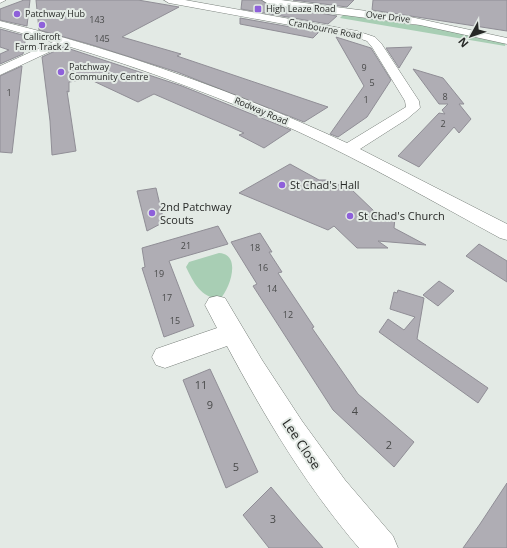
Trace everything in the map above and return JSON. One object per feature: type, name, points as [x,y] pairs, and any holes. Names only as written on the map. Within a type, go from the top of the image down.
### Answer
[{"type":"street","name":"Cranbourne Road","points":[[169,0],[357,34],[371,39],[377,45],[412,101],[413,108],[348,149]]},
{"type":"street","name":"Over Drive","points":[[267,0],[333,11],[392,17],[435,24],[507,41]]},
{"type":"street","points":[[333,11],[347,0]]},
{"type":"street","name":"Rodway Road","points":[[0,24],[64,41],[201,87],[253,107],[348,149],[507,233]]},
{"type":"street","points":[[0,71],[64,41]]},
{"type":"street","name":"Lee Close","points":[[217,304],[232,333],[297,441],[363,529],[381,548]]},
{"type":"street","points":[[165,357],[232,333]]},
{"type":"green space","points":[[344,14],[415,25],[422,23],[506,42],[505,46],[340,18]]},
{"type":"green space","points":[[219,253],[226,255],[230,259],[232,265],[230,280],[224,294],[220,299],[207,295],[198,288],[186,267],[189,262]]},
{"type":"building","name":"Patchway Hub","points":[[24,0],[30,0],[27,26],[0,20],[0,9]]},
{"type":"building","points":[[36,0],[138,0],[179,7],[122,37],[181,54],[177,56],[328,107],[304,122],[177,72],[39,30]]},
{"type":"building","points":[[242,0],[261,0],[267,4],[337,16],[328,24],[241,9]]},
{"type":"building","points":[[293,0],[354,0],[347,7]]},
{"type":"building","points":[[373,0],[507,0],[507,31],[372,10]]},
{"type":"building","points":[[240,18],[319,32],[313,38],[240,24]]},
{"type":"building","points":[[0,29],[26,36],[23,54],[0,64],[0,54],[9,50],[0,47]]},
{"type":"building","points":[[336,37],[371,48],[391,80],[367,117],[338,137],[330,134],[364,86]]},
{"type":"building","points":[[64,47],[182,86],[291,130],[264,148],[239,135],[244,133],[154,94],[138,102],[89,79],[69,82],[69,92],[67,91],[76,151],[52,155],[50,121],[42,57]]},
{"type":"building","points":[[412,47],[399,68],[386,48]]},
{"type":"building","points":[[22,66],[12,153],[0,152],[0,76]]},
{"type":"building","points":[[413,69],[443,78],[464,104],[459,104],[471,119],[459,133],[454,127],[419,167],[398,156],[439,113],[445,114],[442,110],[448,104],[439,104]]},
{"type":"building","name":"St Chad's Church","points":[[290,164],[319,180],[330,180],[348,190],[350,188],[375,212],[395,218],[394,228],[426,245],[378,241],[388,248],[357,248],[334,226],[328,230],[239,193]]},
{"type":"building","name":"2nd Patchway Scouts","points":[[156,188],[164,222],[147,231],[137,191]]},
{"type":"building","points":[[218,226],[228,244],[169,261],[194,326],[164,337],[142,268],[145,267],[142,248]]},
{"type":"building","points":[[260,233],[272,252],[269,252],[282,272],[278,273],[314,327],[312,328],[358,394],[414,442],[394,467],[333,410],[253,286],[257,284],[231,242]]},
{"type":"building","points":[[479,244],[507,261],[507,282],[466,256]]},
{"type":"building","points":[[439,281],[454,291],[438,306],[423,295]]},
{"type":"building","points":[[398,290],[424,298],[417,339],[488,388],[478,403],[379,332],[388,319],[404,330],[415,317],[390,309],[394,292],[397,293]]},
{"type":"building","points":[[210,369],[258,472],[226,488],[183,380]]},
{"type":"building","points":[[507,483],[507,548],[463,548],[480,524]]},
{"type":"building","points":[[271,487],[323,548],[269,548],[243,515]]},
{"type":"place","name":"High Leaze Road","points":[[258,9]]},
{"type":"place","name":"Patchway Hub","points":[[17,14]]},
{"type":"place","name":"Callicroft Farm Track 2","points":[[42,25]]},
{"type":"place","name":"Patchway Community Centre","points":[[61,72]]},
{"type":"place","name":"St Chad's Hall","points":[[282,185]]},
{"type":"place","name":"2nd Patchway Scouts","points":[[152,213]]},
{"type":"place","name":"St Chad's Church","points":[[350,216]]}]
